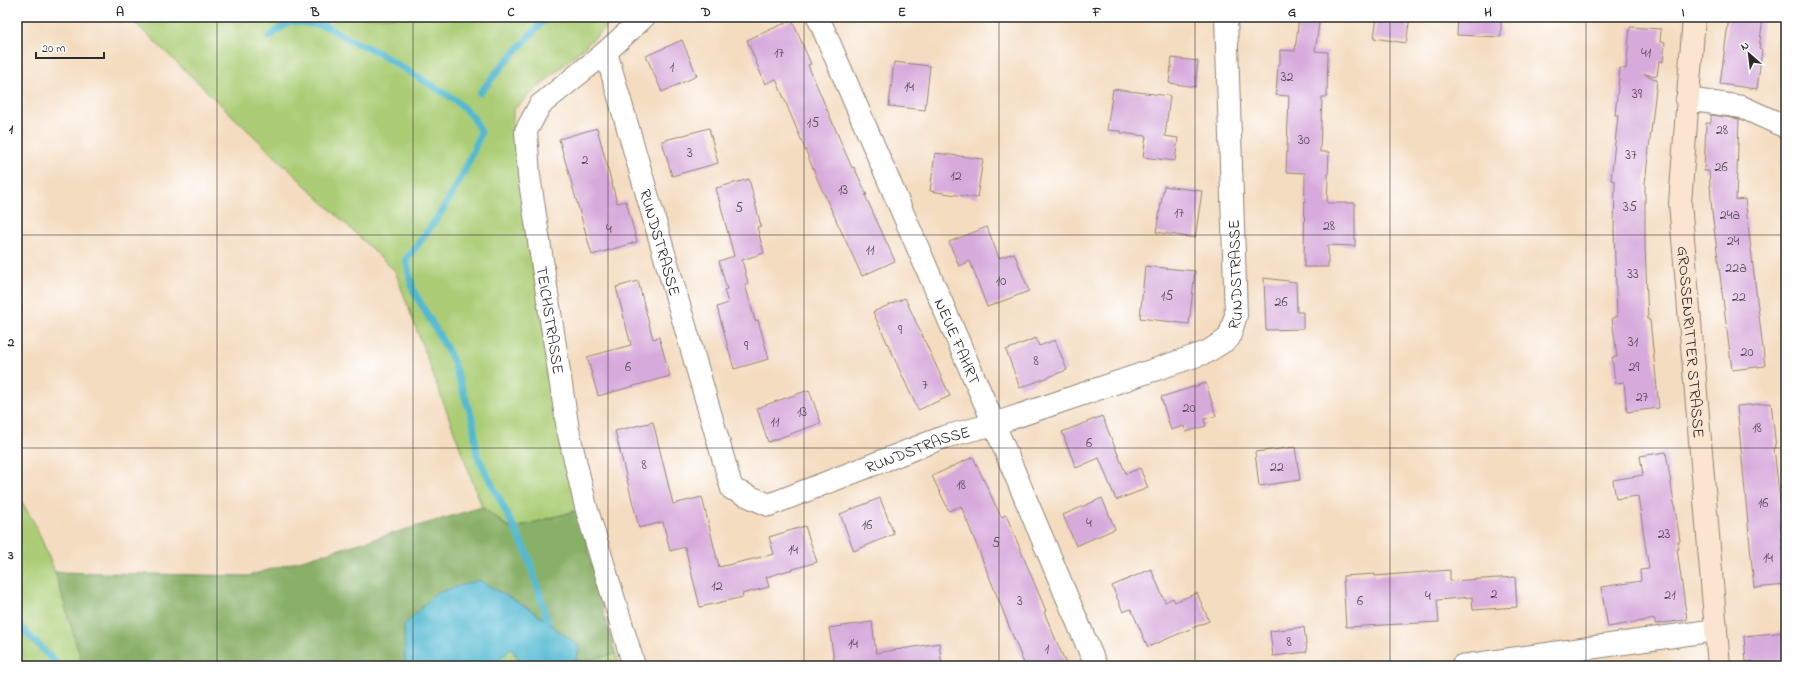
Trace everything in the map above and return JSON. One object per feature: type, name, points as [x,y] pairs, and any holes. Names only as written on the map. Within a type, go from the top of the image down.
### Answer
[{"type":"main road","name":"GROSSENRITTER STRASSE","points":[[1694,17],[1680,203],[1719,666]]},
{"type":"street","name":"TEICHSTRASSE","points":[[634,666],[586,507],[568,430],[529,176],[526,131],[540,104],[606,52],[644,17]]},
{"type":"street","name":"NEUE FAHRT","points":[[818,17],[994,424],[1096,666]]},
{"type":"street","name":"RUNDSTRASSE","points":[[606,52],[732,488],[769,505],[944,438],[994,424],[1207,352],[1229,338],[1236,315],[1226,17]]},
{"type":"street","points":[[1687,99],[1742,107],[1786,127]]},
{"type":"street","points":[[1462,666],[1716,630]]},
{"type":"green space","points":[[129,17],[618,17],[513,110],[513,137],[560,437],[579,510],[511,529],[482,507],[395,271]]},
{"type":"green space","points":[[17,494],[35,524],[55,572],[83,666],[17,666]]},
{"type":"green space","points":[[482,507],[511,529],[579,510],[605,618],[616,654],[576,662],[580,647],[533,611],[479,580],[404,625],[405,666],[83,666],[55,572],[248,576]]},
{"type":"green space","points":[[511,649],[524,666],[455,666],[497,662]]},
{"type":"green space","points":[[616,654],[620,666],[573,666],[576,662]]},
{"type":"water","points":[[479,580],[533,611],[580,647],[573,666],[524,666],[511,649],[498,662],[455,666],[405,666],[404,625],[436,593]]},
{"type":"building","points":[[1299,17],[1320,17],[1315,51],[1328,52],[1327,97],[1322,97],[1320,152],[1329,152],[1327,203],[1355,203],[1355,246],[1328,245],[1328,267],[1304,267],[1305,173],[1286,172],[1289,96],[1276,95],[1278,64],[1280,64],[1280,50],[1295,51]]},
{"type":"building","points":[[1377,17],[1410,17],[1406,43],[1374,38]]},
{"type":"building","points":[[1458,17],[1501,17],[1501,37],[1457,35]]},
{"type":"building","points":[[1729,17],[1763,17],[1759,49],[1762,50],[1757,89],[1720,84]]},
{"type":"building","points":[[792,20],[811,64],[808,65],[852,168],[854,167],[867,195],[865,195],[895,261],[862,276],[819,183],[776,79],[765,84],[747,40]]},
{"type":"building","points":[[1630,27],[1661,29],[1660,42],[1665,42],[1663,62],[1659,61],[1657,76],[1644,74],[1657,80],[1645,183],[1645,246],[1648,320],[1650,320],[1659,408],[1627,412],[1624,382],[1615,383],[1612,357],[1617,357],[1612,318],[1617,317],[1614,231],[1615,181],[1611,180],[1618,115],[1615,115],[1620,68],[1626,69]]},
{"type":"building","points":[[682,40],[697,76],[662,92],[646,56]]},
{"type":"building","points":[[1172,58],[1198,61],[1195,87],[1169,83]]},
{"type":"building","points":[[894,62],[930,66],[925,110],[889,106]]},
{"type":"building","points":[[1113,89],[1170,96],[1165,136],[1178,138],[1175,161],[1143,157],[1146,136],[1107,130]]},
{"type":"building","points":[[1711,115],[1739,119],[1736,200],[1745,199],[1765,366],[1732,370],[1712,212],[1709,171],[1704,171],[1706,123],[1711,123]]},
{"type":"building","points":[[597,128],[617,203],[626,201],[637,242],[592,255],[559,139]]},
{"type":"building","points":[[709,128],[718,163],[672,176],[662,141]]},
{"type":"building","points":[[935,153],[983,159],[977,198],[930,191]]},
{"type":"building","points":[[749,179],[761,226],[757,227],[764,253],[742,260],[748,283],[745,284],[755,321],[758,320],[769,359],[734,369],[717,307],[728,303],[724,290],[727,289],[719,261],[734,256],[716,188]]},
{"type":"building","points":[[1164,186],[1202,191],[1195,238],[1156,232]]},
{"type":"building","points":[[987,227],[999,258],[1014,253],[1029,291],[987,307],[970,261],[959,266],[949,242]]},
{"type":"building","points":[[1145,266],[1195,271],[1189,324],[1140,318]]},
{"type":"building","points":[[1264,278],[1296,282],[1297,312],[1303,312],[1303,329],[1266,330]]},
{"type":"building","points":[[638,281],[653,339],[659,337],[670,376],[598,396],[587,357],[631,345],[616,287]]},
{"type":"building","points":[[905,298],[950,396],[918,410],[873,312]]},
{"type":"building","points":[[1036,338],[1039,346],[1055,340],[1067,370],[1020,388],[1006,350]]},
{"type":"building","points":[[1206,383],[1216,416],[1204,419],[1206,426],[1186,432],[1184,426],[1171,430],[1161,397]]},
{"type":"building","points":[[809,390],[821,423],[768,442],[757,408]]},
{"type":"building","points":[[1771,403],[1776,448],[1774,448],[1782,520],[1780,520],[1786,585],[1754,588],[1737,406]]},
{"type":"building","points":[[1102,416],[1126,474],[1140,468],[1148,488],[1116,500],[1099,458],[1076,468],[1062,432]]},
{"type":"building","points":[[653,422],[673,504],[702,497],[719,567],[774,554],[769,537],[805,526],[817,562],[766,577],[769,587],[742,594],[743,597],[700,607],[685,547],[670,551],[663,522],[639,528],[615,431]]},
{"type":"building","points":[[1295,447],[1300,480],[1259,486],[1255,452]]},
{"type":"building","points":[[1666,452],[1680,541],[1678,541],[1679,549],[1677,549],[1687,620],[1655,624],[1655,619],[1608,627],[1601,587],[1641,581],[1640,570],[1649,569],[1638,496],[1616,499],[1613,480],[1643,475],[1640,456]]},
{"type":"building","points":[[973,457],[1001,517],[1006,515],[1067,666],[1025,666],[961,506],[949,511],[932,476]]},
{"type":"building","points":[[880,498],[894,534],[854,551],[840,514]]},
{"type":"building","points":[[1102,498],[1115,529],[1076,546],[1063,515]]},
{"type":"building","points":[[1151,569],[1165,602],[1173,598],[1175,602],[1197,593],[1209,621],[1148,647],[1131,609],[1123,612],[1112,586]]},
{"type":"building","points":[[1450,570],[1450,581],[1515,577],[1517,607],[1473,610],[1472,597],[1437,600],[1439,622],[1346,627],[1343,576],[1375,574],[1375,576]]},
{"type":"building","points":[[872,622],[876,653],[939,643],[942,666],[835,666],[829,628]]},
{"type":"building","points":[[1304,627],[1307,652],[1273,656],[1270,631]]},
{"type":"building","points":[[1786,632],[1786,666],[1753,666],[1752,661],[1746,662],[1744,636]]},
{"type":"waterway","points":[[480,93],[502,66],[547,17]]},
{"type":"waterway","points":[[269,37],[290,21],[326,26],[350,40],[375,51],[454,99],[473,117],[481,132],[467,166],[449,199],[429,230],[406,259],[413,290],[451,356],[473,421],[477,455],[527,553],[548,622]]},
{"type":"waterway","points":[[17,623],[59,666]]}]
